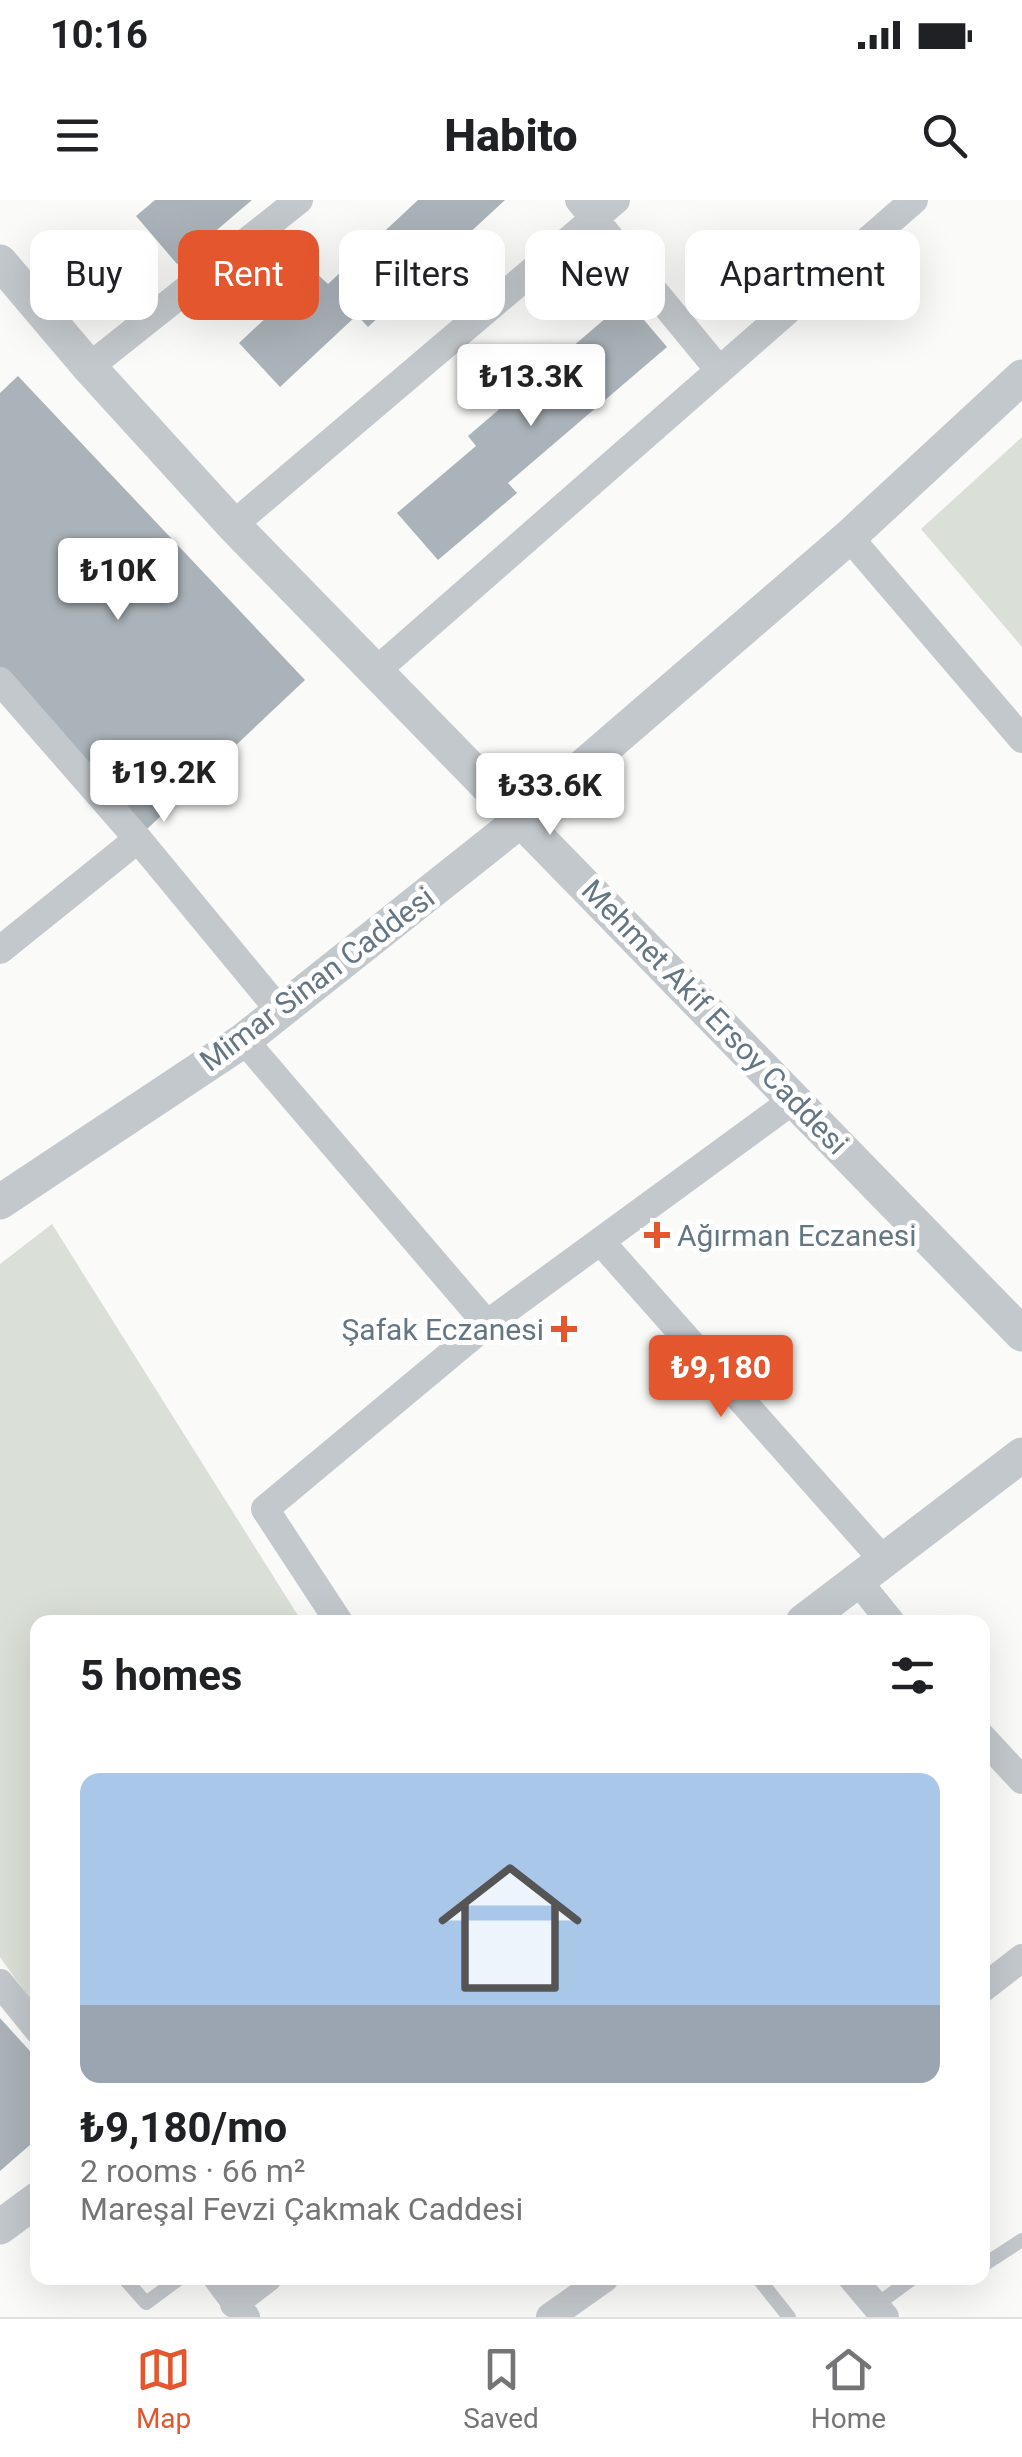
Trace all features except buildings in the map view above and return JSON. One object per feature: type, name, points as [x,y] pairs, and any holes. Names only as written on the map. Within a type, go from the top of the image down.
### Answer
[{"type":"street","points":[[89,366],[299,200]]},
{"type":"street","points":[[376,670],[914,200]]},
{"type":"street","points":[[233,525],[597,206],[719,370]]},
{"type":"street","name":"Mehmet Akif Ersoy Caddesi","points":[[0,262],[233,525],[1022,1334]]},
{"type":"street","name":"Mimar Sinan Caddesi","points":[[0,1202],[244,1040],[522,819],[849,538],[1022,377]]},
{"type":"street","points":[[849,538],[1022,739]]},
{"type":"street","points":[[1,684],[138,839],[280,1011]]},
{"type":"street","points":[[0,950],[138,839]]},
{"type":"street","points":[[244,1040],[486,1324]]},
{"type":"street","points":[[334,1615],[266,1509],[486,1324],[795,1098]]},
{"type":"street","points":[[602,1242],[871,1571],[888,1615]]},
{"type":"street","points":[[811,1615],[1022,1455]]},
{"type":"street","points":[[990,1746],[1022,1780]]},
{"type":"street","points":[[990,1983],[1022,1958]]},
{"type":"street","points":[[0,1983],[30,2020]]},
{"type":"street","points":[[0,2227],[30,2205]]},
{"type":"street","points":[[222,2285],[240,2310],[262,2285]]},
{"type":"street","points":[[550,2317],[594,2285]]},
{"type":"street","points":[[856,2285],[874,2313]]},
{"type":"lane","points":[[990,2261],[1022,2240]]},
{"type":"lane","points":[[130,2285],[146,2303],[170,2285]]},
{"type":"lane","points":[[764,2285],[789,2317]]},
{"type":"lane","points":[[874,2313],[904,2285]]},
{"type":"shaded area","points":[[1022,437],[1022,647],[921,529]]},
{"type":"shaded area","points":[[52,1224],[298,1615],[30,1615],[30,1999],[0,1957],[0,1264]]},
{"type":"place","name":"Ağırman Eczanesi","points":[[657,1235]]},
{"type":"place","name":"Şafak Eczanesi","points":[[564,1329]]}]
